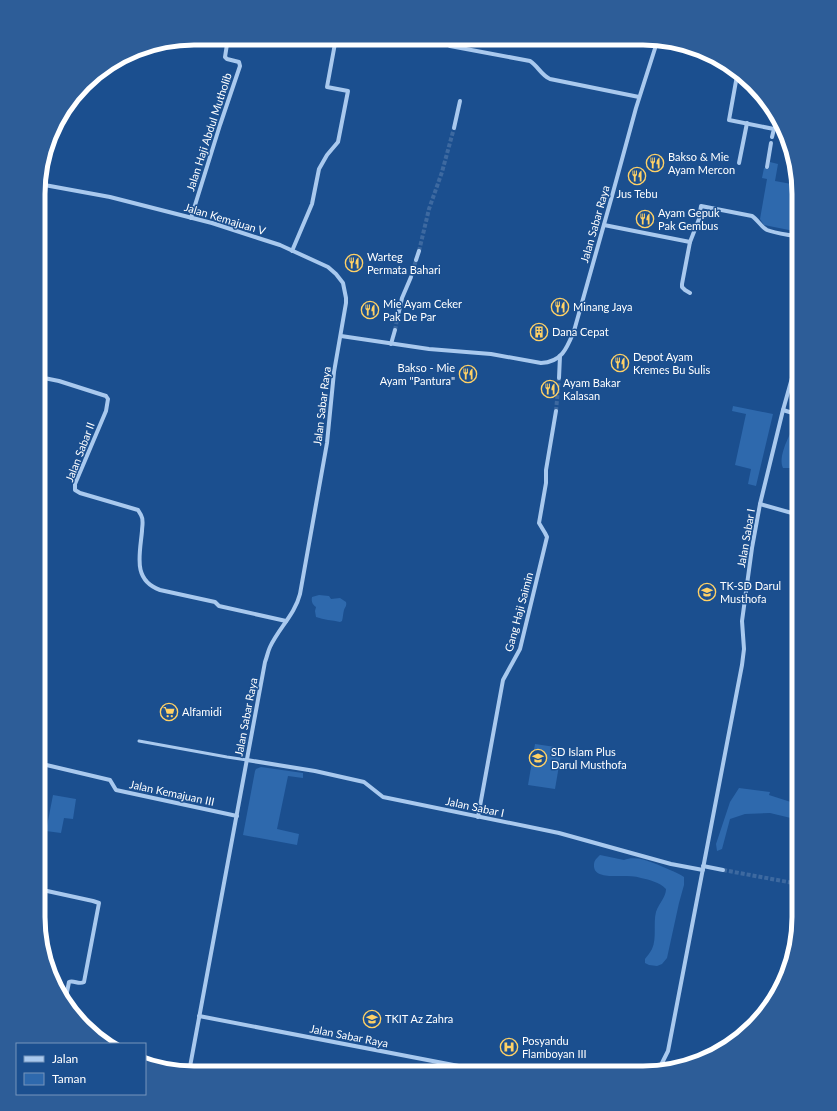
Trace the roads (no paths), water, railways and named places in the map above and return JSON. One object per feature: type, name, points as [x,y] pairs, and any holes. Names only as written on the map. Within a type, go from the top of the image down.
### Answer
[{"type":"street","name":"Jalan Haji Abdul Mutholib","points":[[191,218],[240,66],[239,62],[225,58],[227,45]]},
{"type":"street","points":[[292,251],[312,204],[319,169],[327,155],[338,142],[348,91],[327,87],[335,45]]},
{"type":"street","name":"Jalan Sabar Raya","points":[[560,356],[567,347],[574,331],[640,96],[656,45]]},
{"type":"street","points":[[450,46],[530,61],[538,67],[545,77],[550,79],[640,96]]},
{"type":"street","points":[[737,78],[729,120],[774,129],[772,137]]},
{"type":"street","points":[[454,128],[460,101]]},
{"type":"street","points":[[739,163],[747,124]]},
{"type":"street","points":[[767,167],[771,143]]},
{"type":"street","name":"Jalan Kemajuan V","points":[[45,185],[110,197],[212,223],[266,241],[328,267],[343,283],[346,298],[341,336]]},
{"type":"street","points":[[690,293],[682,287],[682,284],[690,242],[699,219],[701,206],[752,216],[767,230],[792,235]]},
{"type":"street","points":[[604,225],[690,242]]},
{"type":"street","points":[[416,260],[419,251]]},
{"type":"street","points":[[397,320],[402,298],[410,277]]},
{"type":"street","points":[[391,344],[395,330]]},
{"type":"street","points":[[341,336],[441,350],[491,354],[541,363],[554,360],[560,356]]},
{"type":"street","name":"Jalan Sabar Raya","points":[[190,1066],[267,656],[272,643],[297,603],[300,594],[327,443],[334,372],[341,336]]},
{"type":"street","points":[[559,378],[560,356]]},
{"type":"street","name":"Jalan Sabar I","points":[[661,1065],[668,1051],[744,649],[742,621],[752,548],[760,504],[792,378]]},
{"type":"street","name":"Jalan Sabar II","points":[[45,379],[59,381],[106,396],[108,399],[106,411],[76,484],[75,490],[80,493],[138,510],[143,520],[140,546],[140,567],[143,578],[147,583],[160,590],[215,602],[219,606],[286,621]]},
{"type":"street","points":[[783,410],[792,413]]},
{"type":"street","name":"Gang Haji Saimin","points":[[478,817],[503,680],[520,649],[546,537],[539,523],[556,411]]},
{"type":"street","points":[[760,504],[792,513]]},
{"type":"street","name":"Jalan Sabar I","points":[[247,760],[315,771],[364,782],[384,797],[559,833],[671,864],[703,868]]},
{"type":"street","name":"Jalan Kemajuan III","points":[[45,765],[110,780],[116,790],[237,816]]},
{"type":"street","points":[[703,868],[723,870]]},
{"type":"street","points":[[45,891],[99,903],[84,982],[69,982],[67,994]]},
{"type":"street","name":"Jalan Sabar Raya","points":[[199,1016],[459,1066]]},
{"type":"lane","points":[[139,741],[247,760]]},
{"type":"tunnel","points":[[419,251],[429,209],[442,172],[454,128]]},
{"type":"tunnel","points":[[411,277],[416,260]]},
{"type":"tunnel","points":[[395,330],[397,320]]},
{"type":"tunnel","points":[[556,411],[559,378]]},
{"type":"tunnel","points":[[723,870],[792,883]]},
{"type":"place","name":"Bakso & Mie Ayam Mercon","points":[[655,163]]},
{"type":"place","name":"Jus Tebu","points":[[637,176]]},
{"type":"place","name":"Ayam Gepuk Pak Gembus","points":[[645,219]]},
{"type":"place","name":"Warteg Permata Bahari","points":[[354,263]]},
{"type":"place","name":"Minang Jaya","points":[[560,307]]},
{"type":"place","name":"Mie Ayam Ceker Pak De Par","points":[[370,310]]},
{"type":"place","name":"Dana Cepat","points":[[539,332]]},
{"type":"place","name":"Depot Ayam Kremes Bu Sulis","points":[[620,363]]},
{"type":"place","name":"Bakso - Mie Ayam \"Pantura\"","points":[[468,374]]},
{"type":"place","name":"Ayam Bakar Kalasan","points":[[550,389]]},
{"type":"place","name":"TK-SD Darul Musthofa","points":[[707,592]]},
{"type":"place","name":"Alfamidi","points":[[169,712]]},
{"type":"place","name":"SD Islam Plus Darul Musthofa","points":[[538,758]]},
{"type":"place","name":"TKIT Az Zahra","points":[[372,1019]]},
{"type":"place","name":"Posyandu Flamboyan III","points":[[509,1047]]}]
